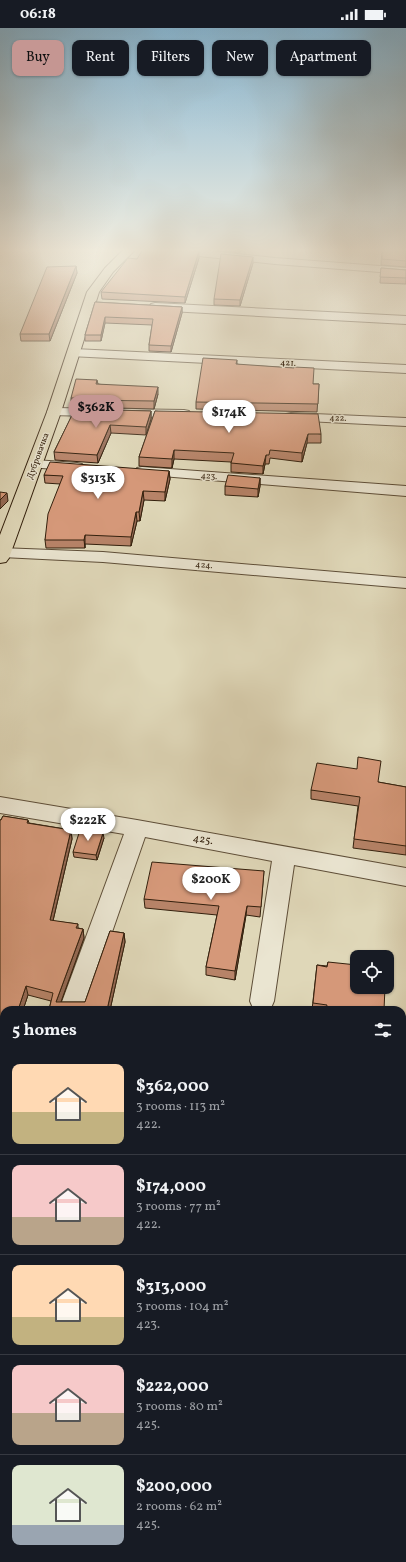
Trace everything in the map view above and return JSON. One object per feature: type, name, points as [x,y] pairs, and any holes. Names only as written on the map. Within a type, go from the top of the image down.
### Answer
[{"type":"main road","name":"Дубровачка","points":[[1,555],[54,412],[83,321]]},
{"type":"street","name":"421.","points":[[74,353],[406,369]]},
{"type":"street","points":[[54,412],[196,415]]},
{"type":"street","name":"422.","points":[[275,417],[346,418],[406,422]]},
{"type":"street","points":[[35,464],[90,468]]},
{"type":"street","name":"423.","points":[[130,471],[406,491]]},
{"type":"street","name":"424.","points":[[1,555],[103,557],[406,583]]},
{"type":"street","name":"425.","points":[[0,805],[137,828],[406,878]]},
{"type":"street","points":[[73,1006],[137,828]]},
{"type":"street","points":[[262,1001],[284,855]]},
{"type":"building","points":[[25,321],[54,321],[49,334],[20,334]]},
{"type":"building","points":[[89,321],[104,321],[101,335],[85,335]]},
{"type":"building","points":[[153,321],[178,321],[171,346],[149,345]]},
{"type":"building","points":[[203,358],[237,360],[236,364],[314,368],[313,384],[319,384],[318,404],[196,402]]},
{"type":"building","points":[[76,379],[97,380],[96,384],[158,387],[154,401],[80,400],[81,398],[71,398]]},
{"type":"building","points":[[75,409],[151,411],[146,427],[110,425],[97,455],[54,452]]},
{"type":"building","points":[[155,411],[318,414],[321,434],[308,434],[302,453],[270,450],[269,455],[266,455],[263,466],[231,463],[234,453],[174,450],[172,459],[139,457]]},
{"type":"building","points":[[50,462],[169,471],[165,492],[143,491],[139,512],[136,512],[131,537],[85,535],[84,540],[45,540],[48,514],[63,476],[44,475]]},
{"type":"building","points":[[228,475],[260,478],[258,489],[225,486]]},
{"type":"building","points":[[0,492],[7,493],[0,500]]},
{"type":"building","points":[[358,757],[381,761],[378,782],[406,787],[406,846],[354,839],[360,797],[311,790],[317,763],[357,769]]},
{"type":"building","points":[[3,816],[28,820],[27,823],[71,830],[50,920],[78,924],[76,928],[83,929],[56,1002],[85,1002],[110,931],[124,933],[108,1006],[50,1006],[53,993],[26,986],[19,1006],[0,1006],[1,820]]},
{"type":"building","points":[[80,830],[103,833],[96,855],[73,852]]},
{"type":"building","points":[[152,862],[264,871],[261,907],[247,906],[235,971],[206,967],[219,906],[144,899]]},
{"type":"building","points":[[328,962],[350,964],[350,994],[385,994],[384,1006],[327,1006],[313,1003],[317,965],[327,967]]}]
